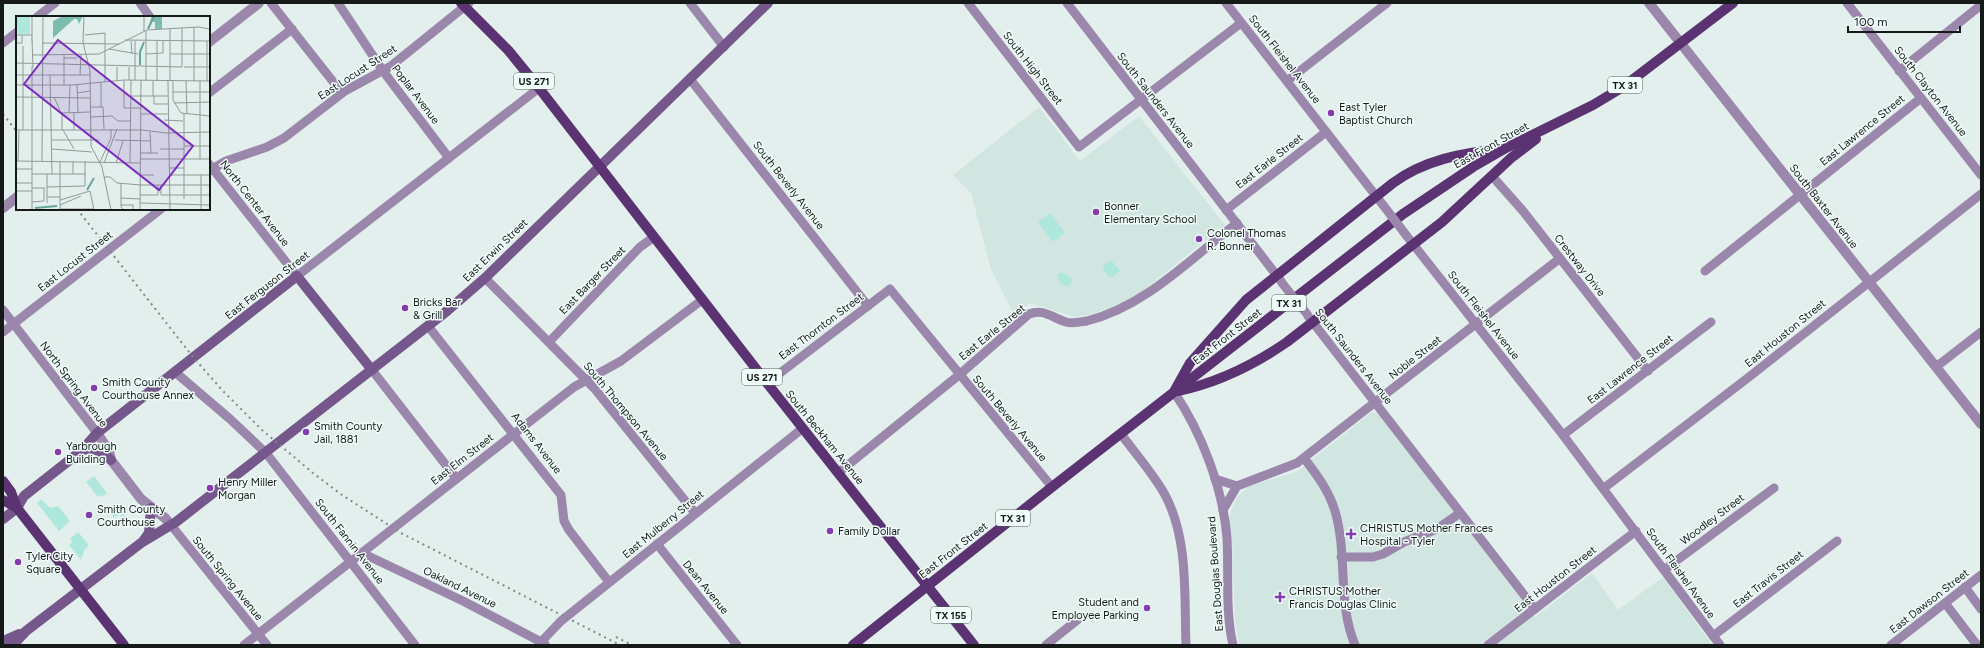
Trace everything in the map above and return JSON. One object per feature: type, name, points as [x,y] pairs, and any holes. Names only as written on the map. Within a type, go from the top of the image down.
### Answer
[{"type":"main road","name":"East Erwin Street","points":[[26,631],[141,543],[171,525],[266,453],[428,326],[485,278],[768,3]]},
{"type":"main road","name":"East Front Street","points":[[853,645],[1052,487],[1404,214],[1450,181],[1506,148],[1593,105],[1623,86],[1682,43],[1733,3]]},
{"type":"main road","name":"US 271","points":[[465,4],[508,50],[599,166]]},
{"type":"main road","points":[[1174,392],[1208,384],[1266,355],[1314,323],[1414,245],[1457,209],[1516,154],[1558,123]]},
{"type":"main road","points":[[1174,392],[1190,363],[1237,308],[1279,279],[1380,200],[1402,177],[1422,166],[1468,153],[1506,148]]},
{"type":"main road","name":"South Beckham Avenue","points":[[599,166],[702,300],[974,645]]},
{"type":"main road","name":"North Center Avenue","points":[[297,276],[372,370]]},
{"type":"main road","name":"East Ferguson Street","points":[[3,519],[17,508],[24,496],[81,451],[98,433],[297,276]]},
{"type":"main road","points":[[81,451],[89,448],[93,449],[101,452],[111,460]]},
{"type":"main road","points":[[3,481],[12,492],[17,508],[124,645]]},
{"type":"main road","points":[[3,500],[17,508]]},
{"type":"main road","points":[[141,543],[149,533],[150,508]]},
{"type":"main road","points":[[3,641],[26,631]]},
{"type":"main road","points":[[13,645],[26,631]]},
{"type":"street","points":[[38,16],[55,3]]},
{"type":"street","points":[[140,3],[149,16]]},
{"type":"street","points":[[210,41],[259,3]]},
{"type":"street","points":[[271,3],[342,93]]},
{"type":"street","name":"Poplar Avenue","points":[[338,3],[383,71],[449,158]]},
{"type":"street","points":[[690,3],[724,47]]},
{"type":"street","name":"South High Street","points":[[968,3],[1079,147],[1141,100]]},
{"type":"street","name":"South Saunders Avenue","points":[[1067,3],[1535,609]]},
{"type":"street","name":"South Fleishel Avenue","points":[[1226,3],[1380,200],[1406,236],[1604,488],[1720,645]]},
{"type":"street","points":[[1287,81],[1387,3]]},
{"type":"street","name":"South Baxter Avenue","points":[[1649,3],[1981,424]]},
{"type":"street","name":"South Clayton Avenue","points":[[1847,3],[1981,175]]},
{"type":"street","name":"East Locust Street","points":[[210,168],[280,141],[342,93],[383,71],[465,4]]},
{"type":"street","points":[[1900,71],[1981,5]]},
{"type":"street","points":[[1141,100],[1242,22]]},
{"type":"street","points":[[210,92],[292,29]]},
{"type":"street","points":[[3,43],[16,33]]},
{"type":"street","name":"South Beverly Avenue","points":[[690,79],[868,306]]},
{"type":"street","name":"East Ferguson Street","points":[[297,276],[539,88]]},
{"type":"street","name":"East Lawrence Street","points":[[1705,270],[1920,98]]},
{"type":"street","name":"East Earle Street","points":[[1226,210],[1326,132]]},
{"type":"street","name":"North Center Avenue","points":[[210,168],[297,276]]},
{"type":"street","name":"Crestway Drive","points":[[1492,176],[1523,211],[1648,371]]},
{"type":"street","name":"East Houston Street","points":[[1604,488],[1749,377],[1981,194]]},
{"type":"street","points":[[3,208],[16,198]]},
{"type":"street","name":"East Locust Street","points":[[3,332],[160,210]]},
{"type":"street","name":"East Earle Street","points":[[838,473],[1034,312],[1044,312],[1065,322],[1074,323],[1092,319],[1127,306],[1148,293],[1236,223]]},
{"type":"street","name":"East Barger Street","points":[[549,342],[640,247],[654,237]]},
{"type":"street","name":"Noble Street","points":[[1237,486],[1288,468],[1304,458],[1559,259]]},
{"type":"street","name":"South Thompson Avenue","points":[[485,278],[586,379],[695,513]]},
{"type":"street","name":"South Beverly Avenue","points":[[890,289],[1052,487]]},
{"type":"street","name":"East Thornton Street","points":[[767,383],[890,289]]},
{"type":"street","name":"East Elm Street","points":[[244,645],[514,433],[586,379],[621,361],[702,300]]},
{"type":"street","name":"North Spring Avenue","points":[[3,310],[98,433],[109,451],[111,460],[141,499],[150,508],[165,518],[171,525]]},
{"type":"street","name":"East Lawrence Street","points":[[1563,435],[1711,322]]},
{"type":"street","name":"Adams Avenue","points":[[428,326],[514,433],[561,495],[564,520],[569,530],[609,582]]},
{"type":"street","points":[[1936,367],[1981,332]]},
{"type":"street","points":[[372,370],[456,478]]},
{"type":"street","name":"South Fannin Avenue","points":[[175,372],[230,419],[266,453],[415,645]]},
{"type":"street","name":"East Douglas Boulevard","points":[[1174,392],[1183,406],[1215,479],[1223,510],[1226,536],[1230,627],[1233,645]]},
{"type":"street","name":"East Mulberry Street","points":[[544,644],[557,624],[803,428]]},
{"type":"street","points":[[1121,434],[1157,483],[1173,514],[1180,541],[1182,560],[1186,645]]},
{"type":"street","points":[[1304,458],[1323,484],[1331,500],[1337,520],[1344,608],[1355,645]]},
{"type":"street","points":[[1215,479],[1237,486],[1223,510]]},
{"type":"street","name":"Woodley Street","points":[[1664,570],[1774,488]]},
{"type":"street","points":[[1341,557],[1373,557],[1383,554],[1401,544],[1437,529],[1460,513]]},
{"type":"street","name":"South Spring Avenue","points":[[171,525],[266,645]]},
{"type":"street","name":"East Houston Street","points":[[1488,645],[1636,531]]},
{"type":"street","name":"East Travis Street","points":[[1713,636],[1837,541]]},
{"type":"street","name":"Dean Avenue","points":[[657,544],[737,645]]},
{"type":"street","name":"Oakland Avenue","points":[[362,553],[463,601],[544,644]]},
{"type":"street","name":"East Dawson Street","points":[[1891,645],[1981,575]]},
{"type":"street","points":[[1966,587],[1981,609]]},
{"type":"street","points":[[1945,603],[1977,645]]},
{"type":"street","points":[[1046,645],[1081,617]]},
{"type":"shaded area","name":"Bonner Elementary School","points":[[1039,107],[1080,161],[1139,116],[1225,225],[1140,293],[1120,305],[1088,315],[1075,317],[1030,303],[1014,315],[991,269],[971,193],[953,175]]},
{"type":"shaded area","name":"CHRISTUS Mother Frances Hospital - Tyler","points":[[1372,412],[1379,414],[1535,617],[1592,573],[1618,610],[1663,577],[1712,645],[1239,645],[1235,619],[1232,540],[1229,518],[1236,498],[1249,486],[1296,472]]},
{"type":"green space","points":[[1050,213],[1065,233],[1053,242],[1038,222]]},
{"type":"green space","points":[[1111,260],[1120,271],[1112,277],[1109,277],[1103,269],[1103,266]]},
{"type":"green space","points":[[1059,273],[1064,273],[1073,279],[1068,287],[1059,282],[1057,276]]},
{"type":"green space","points":[[94,476],[107,493],[102,497],[101,495],[98,497],[86,482]]},
{"type":"green space","points":[[41,499],[50,508],[58,506],[70,521],[59,531],[37,503]]},
{"type":"green space","points":[[115,503],[125,516],[123,518],[119,514],[114,518],[110,512],[113,510],[110,507]]},
{"type":"green space","points":[[78,532],[89,545],[84,550],[81,560],[69,545],[72,542],[70,539]]},
{"type":"railway","points":[[3,114],[16,131]]},
{"type":"railway","points":[[78,210],[193,357],[222,390],[262,430],[313,473],[342,495],[401,533],[620,645]]},
{"type":"railway","points":[[616,637],[632,645]]},
{"type":"place","name":"East Tyler Baptist Church","points":[[1331,113]]},
{"type":"place","name":"Bonner Elementary School","points":[[1096,212]]},
{"type":"place","name":"Colonel Thomas R. Bonner","points":[[1199,239]]},
{"type":"place","name":"Bricks Bar & Grill","points":[[405,308]]},
{"type":"place","name":"Smith County Courthouse Annex","points":[[94,388]]},
{"type":"place","name":"Smith County Jail, 1881","points":[[306,432]]},
{"type":"place","name":"Yarbrough Building","points":[[58,452]]},
{"type":"place","name":"Henry Miller Morgan","points":[[210,488]]},
{"type":"place","name":"Smith County Courthouse","points":[[89,515]]},
{"type":"place","name":"Family Dollar","points":[[830,531]]},
{"type":"place","name":"CHRISTUS Mother Frances Hospital - Tyler","points":[[1351,534]]},
{"type":"place","name":"Tyler City Square","points":[[18,562]]},
{"type":"place","name":"CHRISTUS Mother Francis Douglas Clinic","points":[[1280,597]]},
{"type":"place","name":"Student and Employee Parking","points":[[1147,608]]}]
